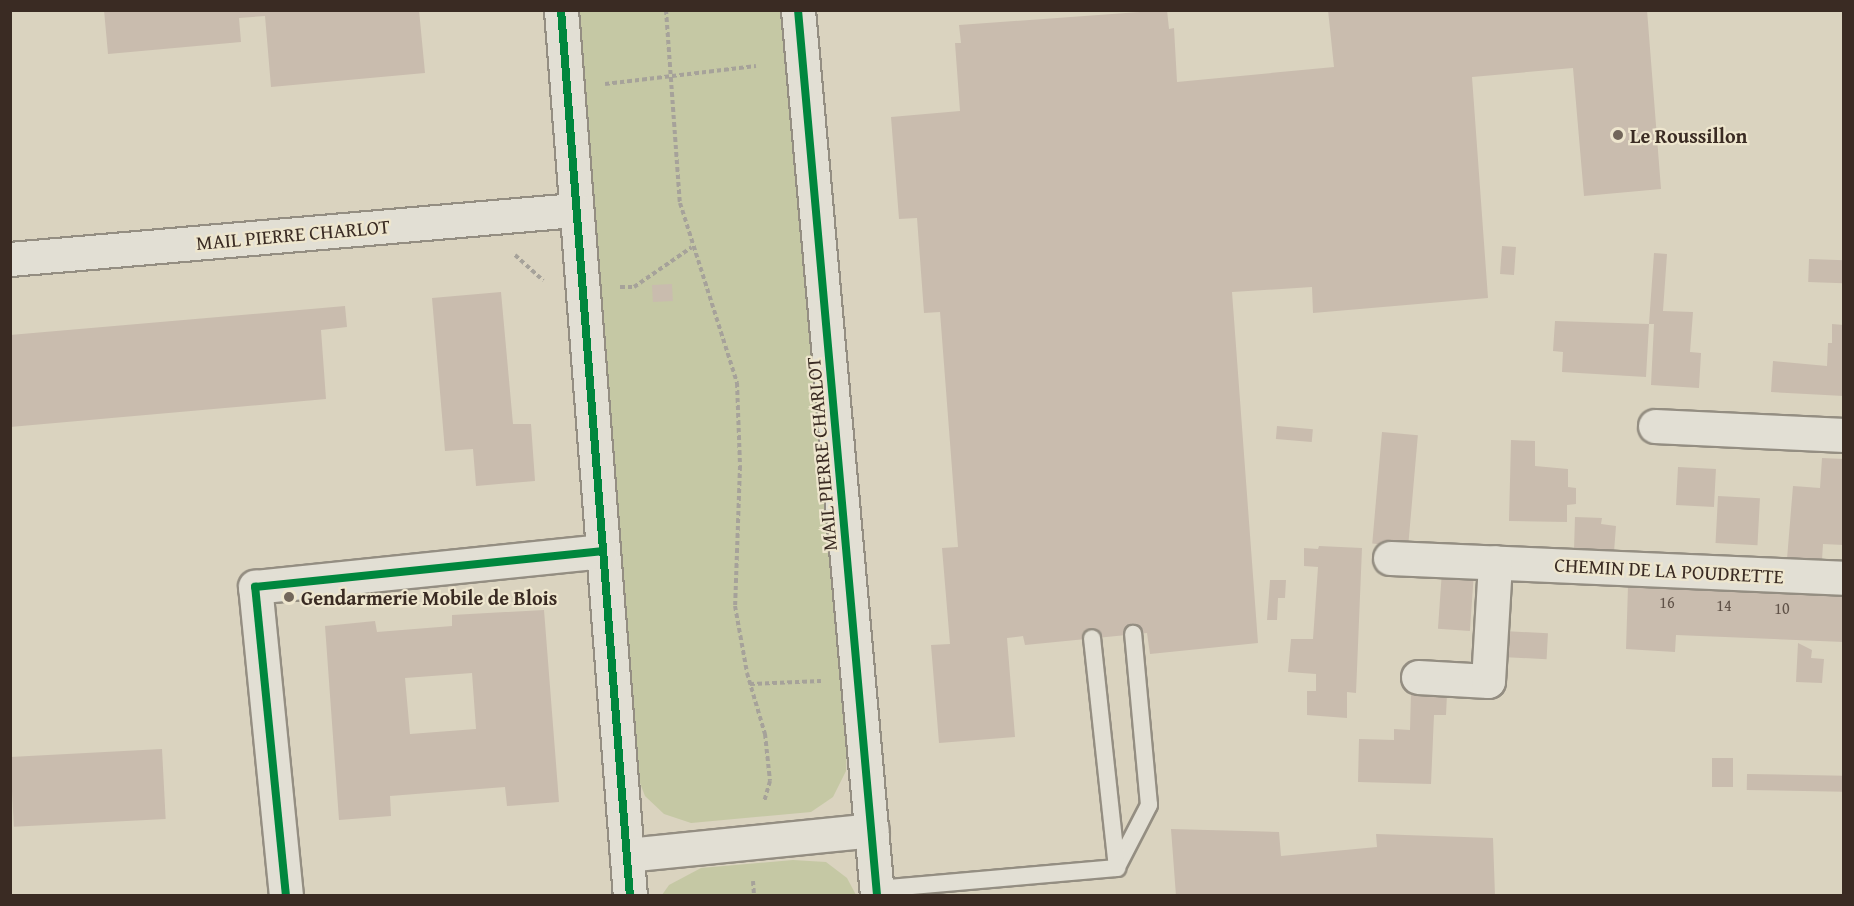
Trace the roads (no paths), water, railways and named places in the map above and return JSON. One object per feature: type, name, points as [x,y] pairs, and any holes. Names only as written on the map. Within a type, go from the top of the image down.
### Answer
[{"type":"street","points":[[561,10],[601,551],[630,896]]},
{"type":"street","name":"MAIL PIERRE CHARLOT","points":[[798,10],[877,892]]},
{"type":"street","name":"MAIL PIERRE CHARLOT","points":[[10,259],[575,210]]},
{"type":"street","points":[[1654,426],[1844,435]]},
{"type":"street","points":[[286,896],[255,587],[601,551]]},
{"type":"street","name":"CHEMIN DE LA POUDRETTE","points":[[1390,558],[1844,578]]},
{"type":"street","points":[[1418,676],[1488,681],[1495,562]]},
{"type":"street","points":[[627,855],[872,830]]},
{"type":"lane","points":[[1117,868],[1149,805],[1133,634]]},
{"type":"lane","points":[[1092,639],[1117,868]]},
{"type":"lane","points":[[877,892],[1117,868]]},
{"type":"place","name":"Le Roussillon","points":[[1618,135]]},
{"type":"place","name":"Gendarmerie Mobile de Blois","points":[[289,597]]}]
